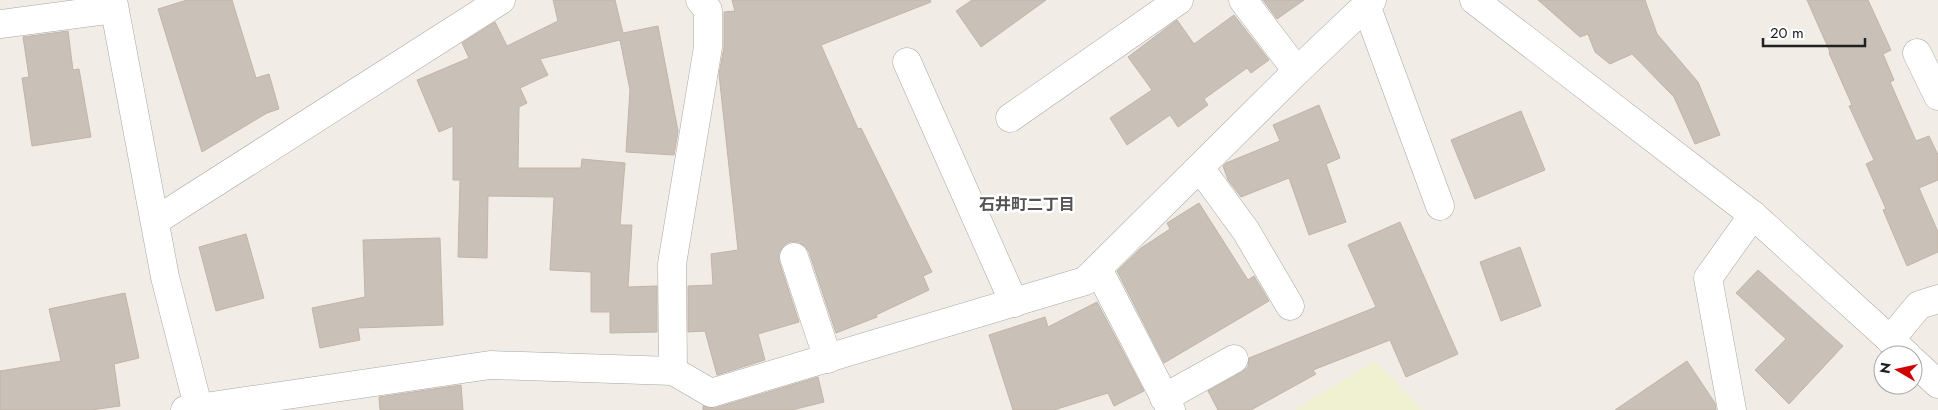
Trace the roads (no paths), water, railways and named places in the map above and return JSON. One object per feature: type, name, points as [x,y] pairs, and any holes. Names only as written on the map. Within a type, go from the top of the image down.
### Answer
[{"type":"street","points":[[155,221],[501,0]]},
{"type":"street","points":[[673,371],[672,264],[708,47],[708,10],[700,0]]},
{"type":"street","points":[[1010,118],[1179,0]]},
{"type":"street","points":[[1243,0],[1297,71]]},
{"type":"street","points":[[1474,0],[1753,215],[1897,345]]},
{"type":"street","points":[[0,24],[114,5],[165,277],[194,409],[490,365],[673,371],[711,402],[828,359],[1085,282],[1369,2],[1440,206]]},
{"type":"street","points":[[1917,53],[1938,96]]},
{"type":"street","points":[[907,62],[1014,303]]},
{"type":"street","points":[[1200,168],[1246,231],[1290,306]]},
{"type":"street","points":[[1730,409],[1708,278],[1753,215]]},
{"type":"street","points":[[794,258],[828,359]]},
{"type":"street","points":[[1098,269],[1168,404],[1234,359]]},
{"type":"street","points":[[1900,345],[1919,305],[1938,299]]},
{"type":"street","points":[[1923,370],[1938,384]]},
{"type":"district","name":"石井町二丁目","points":[[1027,204]]}]
